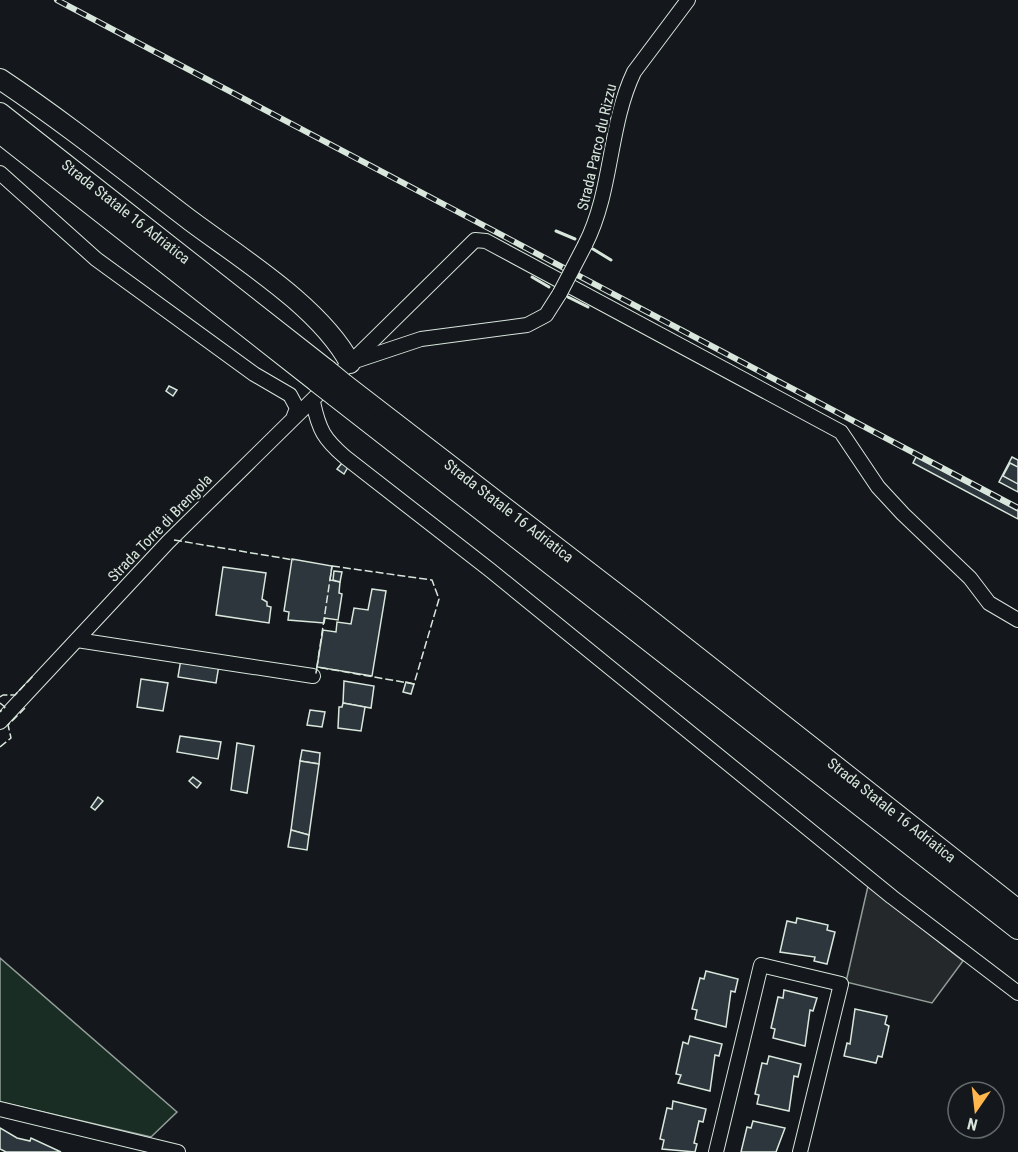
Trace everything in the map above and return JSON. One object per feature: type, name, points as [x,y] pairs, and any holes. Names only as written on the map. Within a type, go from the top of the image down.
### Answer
[{"type":"highway","points":[[0,79],[63,121],[271,281],[327,328],[350,363]]},
{"type":"highway","name":"Strada Statale 16 Adriatica","points":[[0,113],[339,390],[1018,929]]},
{"type":"highway","name":"Strada Statale 16 Adriatica","points":[[0,133],[322,376]]},
{"type":"highway","name":"Strada Statale 16 Adriatica","points":[[339,390],[632,605],[1018,910]]},
{"type":"street","name":"Strada Parco du Rizzu","points":[[350,363],[421,339],[527,325],[546,315],[585,245],[600,210],[618,114],[628,83],[688,0]]},
{"type":"street","points":[[0,173],[64,233],[114,273],[254,374],[290,395],[297,408],[294,416]]},
{"type":"street","name":"Strada Torre di Brengola","points":[[0,722],[168,542],[294,416],[313,402],[475,240],[486,241],[841,432],[890,501],[970,578],[988,603],[1018,621]]},
{"type":"street","points":[[313,402],[318,424],[326,441],[345,457],[464,549],[892,897],[1018,993]]},
{"type":"street","points":[[77,640],[313,676]]},
{"type":"street","points":[[716,1152],[761,965],[841,984],[800,1152]]},
{"type":"street","points":[[0,1109],[178,1152]]},
{"type":"green space","points":[[0,958],[177,1112],[151,1137],[0,1102]]},
{"type":"shaded area","points":[[868,886],[963,961],[932,1003],[846,982]]},
{"type":"building","points":[[169,386],[177,390],[173,396],[166,391]]},
{"type":"building","points":[[916,457],[1018,511],[1018,519],[913,463]]},
{"type":"building","points":[[1012,457],[1018,460],[1018,492],[999,482]]},
{"type":"building","points":[[342,463],[348,467],[344,474],[337,469]]},
{"type":"building","points":[[1010,463],[1018,467],[1018,484],[1003,476]]},
{"type":"building","points":[[292,559],[332,566],[330,580],[340,582],[339,593],[342,594],[338,620],[325,618],[324,623],[288,620],[289,612],[284,611]]},
{"type":"building","points":[[223,567],[266,573],[262,599],[267,602],[267,606],[271,607],[269,623],[216,615]]},
{"type":"building","points":[[334,571],[342,572],[340,582],[333,580]]},
{"type":"building","points":[[372,589],[386,591],[372,676],[317,667],[323,630],[336,632],[337,622],[351,624],[354,608],[368,610]]},
{"type":"building","points":[[181,659],[219,665],[216,683],[178,677]]},
{"type":"building","points":[[141,679],[168,683],[163,711],[137,707]]},
{"type":"building","points":[[344,681],[374,686],[371,708],[343,703]]},
{"type":"building","points":[[406,682],[414,684],[411,694],[403,692]]},
{"type":"building","points":[[343,703],[365,707],[361,731],[338,728],[339,707],[342,707]]},
{"type":"building","points":[[310,710],[325,712],[322,727],[307,725]]},
{"type":"building","points":[[180,736],[221,742],[218,759],[177,752]]},
{"type":"building","points":[[237,743],[254,746],[247,793],[231,790]]},
{"type":"building","points":[[302,750],[320,753],[319,764],[300,761]]},
{"type":"building","points":[[300,761],[319,764],[309,835],[291,830]]},
{"type":"building","points":[[193,777],[201,783],[197,788],[189,781]]},
{"type":"building","points":[[98,797],[103,801],[95,810],[91,807]]},
{"type":"building","points":[[291,830],[309,835],[307,850],[288,847]]},
{"type":"building","points":[[797,918],[828,925],[827,930],[835,932],[827,964],[814,961],[815,957],[780,952],[787,921],[796,923]]},
{"type":"building","points":[[706,971],[738,979],[735,992],[731,991],[726,1027],[695,1019],[697,1010],[692,1009],[700,978],[704,979]]},
{"type":"building","points":[[784,990],[817,998],[813,1011],[810,1010],[805,1046],[773,1038],[775,1029],[771,1028],[778,997],[783,998]]},
{"type":"building","points":[[855,1009],[887,1016],[885,1024],[889,1026],[882,1057],[878,1056],[876,1063],[844,1056],[847,1043],[850,1044]]},
{"type":"building","points":[[690,1036],[722,1044],[719,1056],[715,1055],[710,1091],[678,1083],[681,1075],[676,1074],[683,1042],[688,1044]]},
{"type":"building","points":[[769,1056],[801,1064],[798,1077],[794,1076],[789,1111],[757,1104],[759,1095],[755,1094],[762,1063],[767,1064]]},
{"type":"building","points":[[673,1101],[706,1109],[703,1122],[699,1121],[694,1143],[697,1144],[695,1152],[662,1149],[664,1140],[660,1139],[667,1108],[672,1109]]},
{"type":"building","points":[[753,1121],[785,1128],[776,1152],[741,1152],[747,1127],[751,1128]]},
{"type":"building","points":[[0,1128],[17,1138],[30,1141],[31,1138],[61,1152],[6,1152],[0,1149]]},
{"type":"railway","points":[[57,0],[1018,508]]},
{"type":"fence","points":[[174,540],[294,560]]},
{"type":"fence","points":[[332,566],[432,580],[439,599],[414,684],[317,667],[316,673],[332,566]]},
{"type":"fence","points":[[0,697],[15,695],[34,675]]},
{"type":"fence","points":[[0,703],[5,707],[0,712]]},
{"type":"fence","points":[[0,747],[11,738],[8,725],[25,708]]},
{"type":"wall","points":[[556,231],[575,239]]},
{"type":"wall","points":[[593,249],[611,260]]},
{"type":"wall","points":[[532,277],[549,287]]},
{"type":"wall","points":[[568,297],[588,307]]}]
